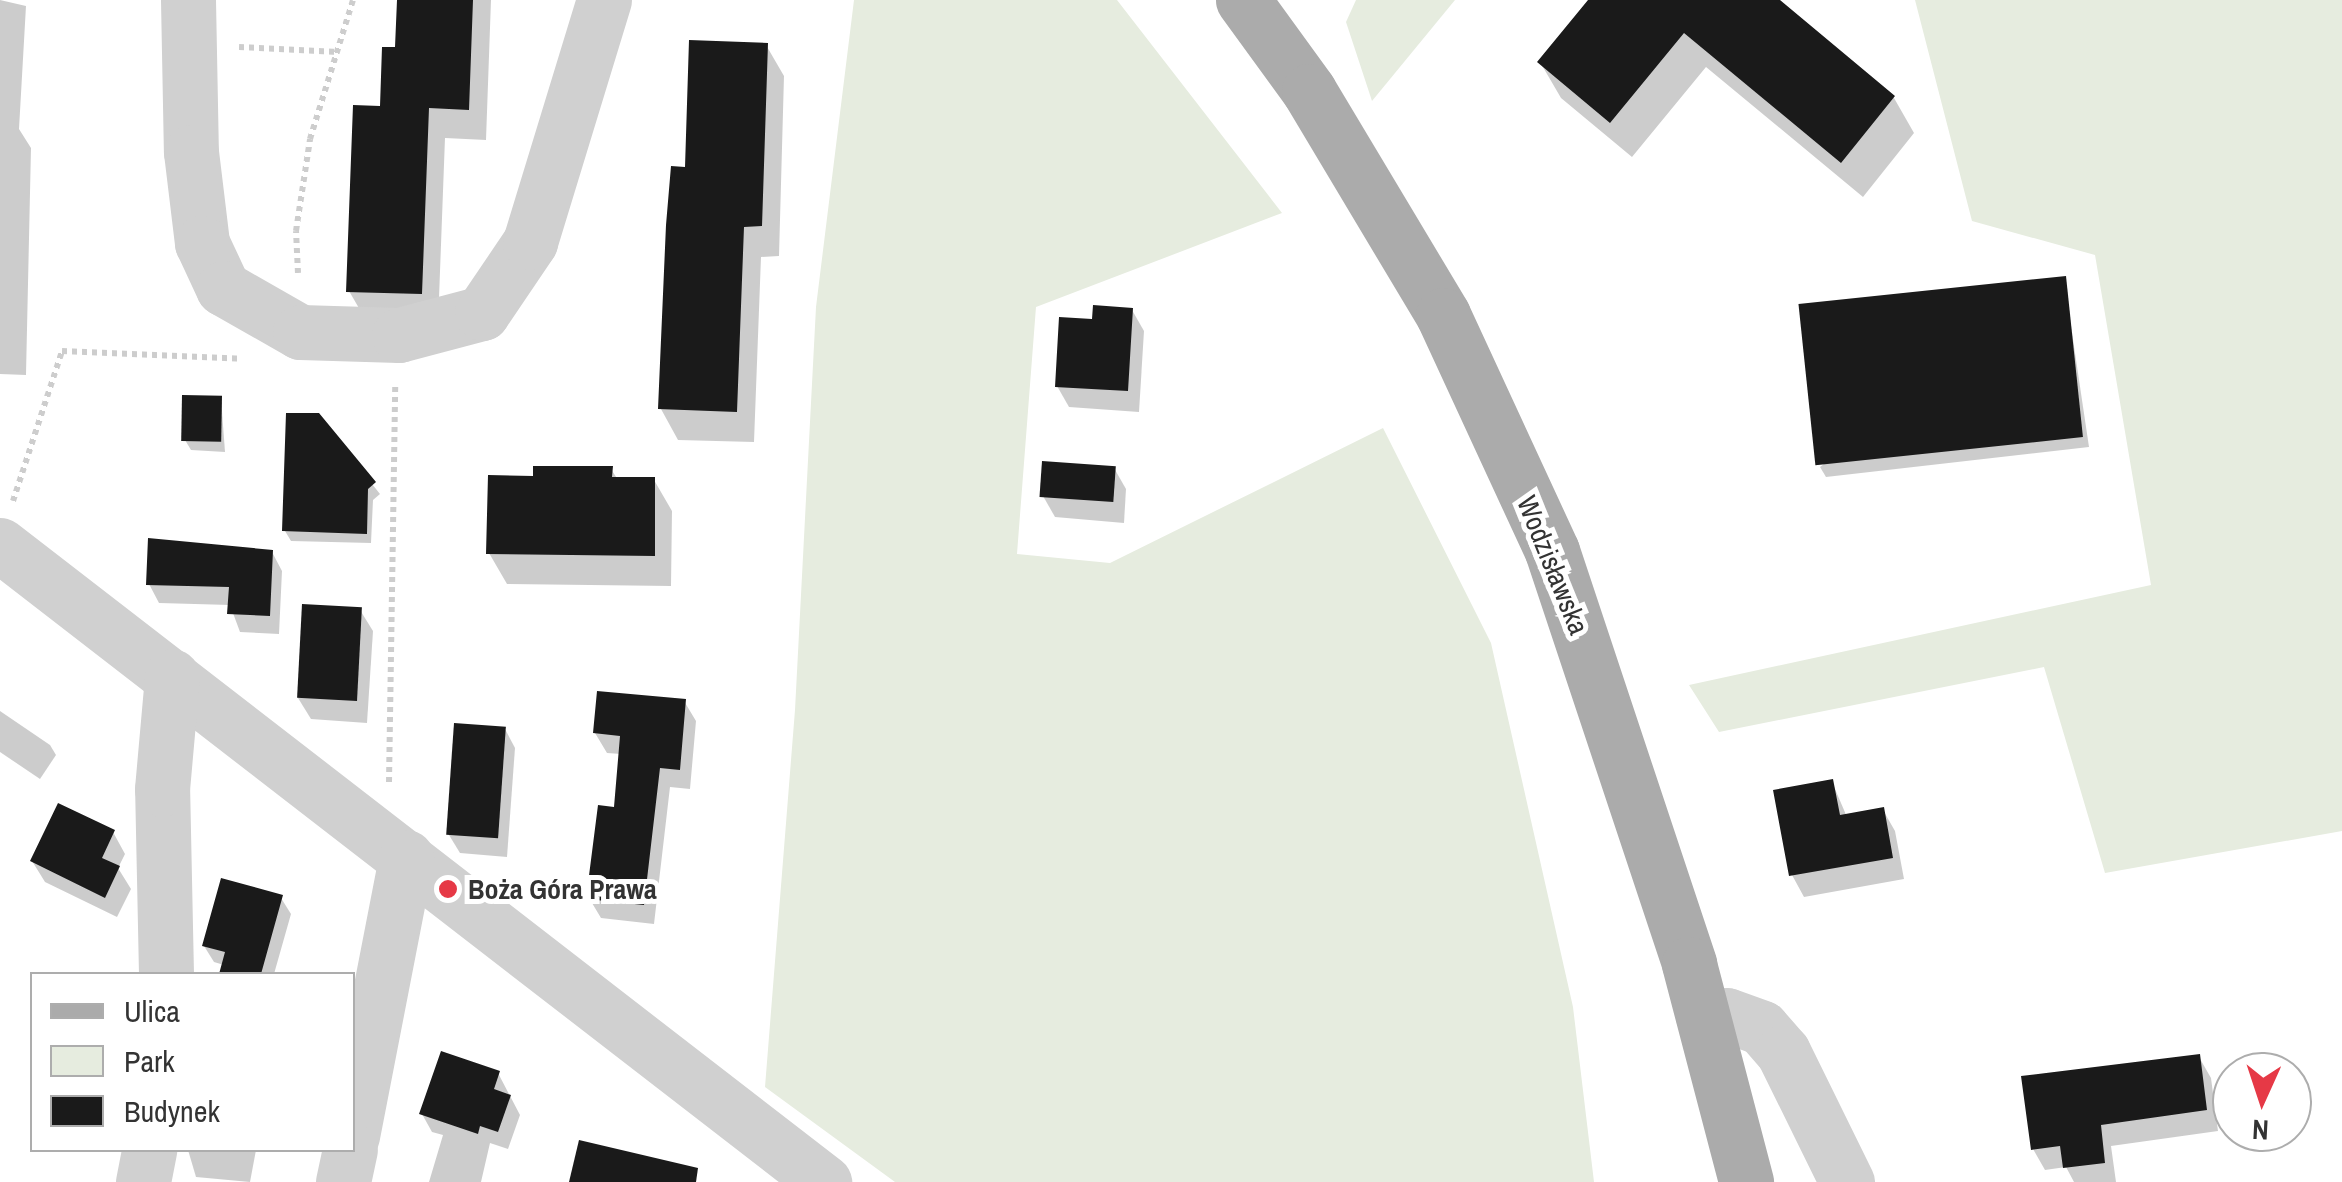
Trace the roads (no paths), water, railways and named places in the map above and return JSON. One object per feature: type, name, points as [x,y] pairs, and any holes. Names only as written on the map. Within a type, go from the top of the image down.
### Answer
[{"type":"main road","name":"Wodzisławska","points":[[1243,0],[1309,92],[1443,315],[1545,536],[1703,1016],[1746,1182]]},
{"type":"street","points":[[188,22],[202,243],[222,288],[300,332],[400,335],[482,313],[530,242],[604,0]]},
{"type":"street","points":[[17,557],[396,849],[798,1172]]},
{"type":"street","points":[[166,972],[162,790],[172,676]]},
{"type":"street","points":[[355,1116],[396,849]]},
{"type":"street","points":[[1703,1016],[1742,1018],[1772,1040],[1847,1182]]},
{"type":"street","points":[[143,1182],[149,1152]]},
{"type":"street","points":[[343,1182],[350,1152]]},
{"type":"place","name":"Boża Góra Prawa","points":[[448,889]]}]
